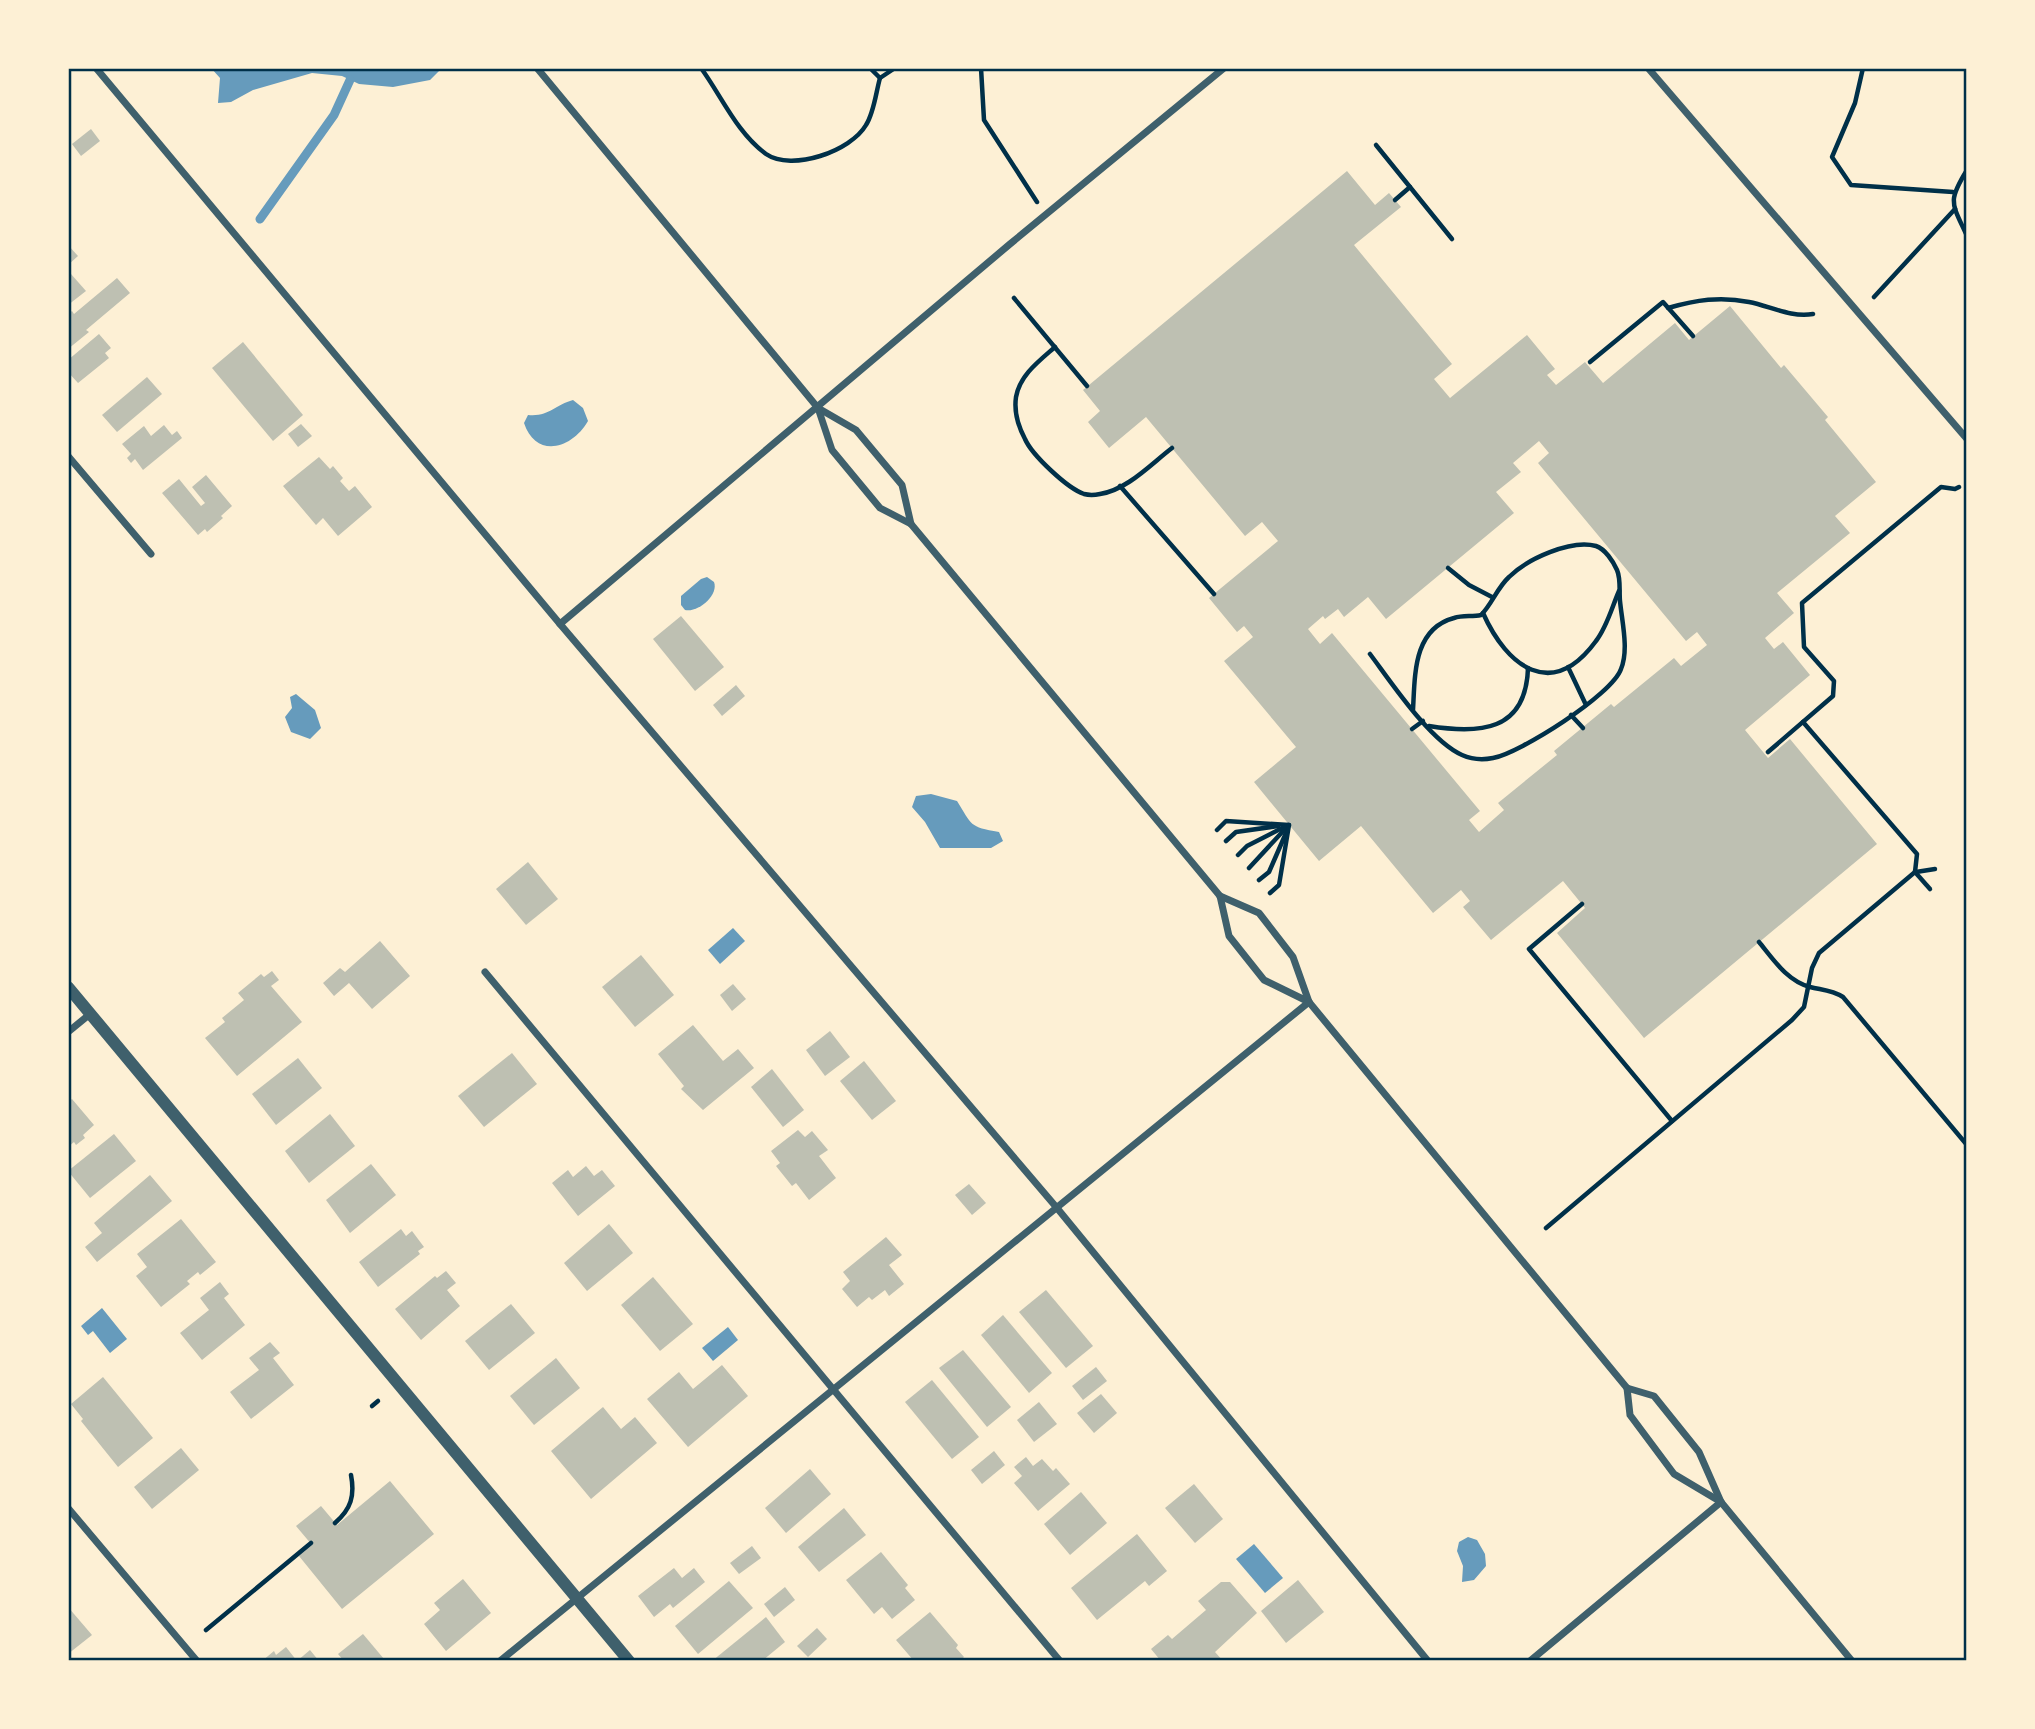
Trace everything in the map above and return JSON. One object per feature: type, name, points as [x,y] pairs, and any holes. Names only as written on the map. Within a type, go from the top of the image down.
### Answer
[{"type":"street","points":[[96,68],[559,624],[1057,1208],[1428,1661]]},
{"type":"street","points":[[537,68],[818,408],[856,430],[902,485],[911,524]]},
{"type":"street","points":[[559,624],[1046,214],[1224,68]]},
{"type":"street","points":[[1648,68],[1967,439]]},
{"type":"street","points":[[818,408],[832,450],[880,508],[911,524],[1220,896],[1259,913],[1293,957],[1309,1002],[1627,1388],[1630,1415],[1674,1474],[1721,1502]]},
{"type":"street","points":[[68,456],[151,554]]},
{"type":"street","points":[[1220,896],[1229,936],[1264,981],[1309,1002]]},
{"type":"street","points":[[485,972],[1060,1661]]},
{"type":"street","points":[[68,987],[629,1661]]},
{"type":"street","points":[[500,1661],[1309,1002]]},
{"type":"street","points":[[68,1032],[90,1014]]},
{"type":"street","points":[[1627,1388],[1654,1396],[1699,1452],[1721,1502],[1852,1661]]},
{"type":"street","points":[[1531,1661],[1721,1502]]},
{"type":"street","points":[[68,1508],[197,1661]]},
{"type":"path","points":[[701,68],[745,134],[768,156],[801,162],[845,147],[867,125],[880,78],[895,68]]},
{"type":"path","points":[[870,68],[880,78]]},
{"type":"path","points":[[981,68],[984,120],[1046,214]]},
{"type":"path","points":[[1863,68],[1855,103],[1832,157],[1851,185],[1953,192]]},
{"type":"path","points":[[1376,145],[1452,239]]},
{"type":"path","points":[[1967,170],[1953,192],[1955,209],[1967,236]]},
{"type":"path","points":[[1395,200],[1410,187]]},
{"type":"path","points":[[1874,297],[1955,209]]},
{"type":"path","points":[[1014,298],[1087,386]]},
{"type":"path","points":[[1668,308],[1704,299],[1727,298],[1791,313],[1813,314]]},
{"type":"path","points":[[1590,362],[1663,302],[1693,336]]},
{"type":"path","points":[[1055,347],[1033,366],[1022,381],[1016,396],[1015,409],[1026,442],[1058,475],[1084,494],[1102,494],[1120,486],[1172,448]]},
{"type":"path","points":[[1120,486],[1214,594]]},
{"type":"path","points":[[1768,752],[1833,696],[1834,681],[1804,647],[1802,603],[1941,487],[1955,489],[1959,486]]},
{"type":"path","points":[[1370,654],[1413,710],[1455,751],[1472,758],[1484,759],[1518,749],[1586,705],[1609,687],[1622,668],[1623,638],[1619,590],[1616,568],[1608,556],[1595,546],[1565,547],[1522,565],[1508,576],[1482,613],[1474,617],[1454,618],[1437,625],[1428,633],[1418,660],[1413,710]]},
{"type":"path","points":[[1448,568],[1469,585],[1492,597]]},
{"type":"path","points":[[1482,613],[1503,650],[1528,668],[1542,673],[1568,667],[1586,652],[1598,639],[1619,590]]},
{"type":"path","points":[[1568,667],[1586,705]]},
{"type":"path","points":[[1428,726],[1474,730],[1503,721],[1514,712],[1522,700],[1528,668]]},
{"type":"path","points":[[1571,715],[1583,728]]},
{"type":"path","points":[[1412,729],[1423,721]]},
{"type":"path","points":[[1803,722],[1917,854],[1915,872],[1930,889]]},
{"type":"path","points":[[1217,830],[1226,821],[1289,825]]},
{"type":"path","points":[[1226,841],[1236,832],[1289,825]]},
{"type":"path","points":[[1238,855],[1247,846],[1289,825]]},
{"type":"path","points":[[1249,868],[1289,825]]},
{"type":"path","points":[[1259,880],[1269,872],[1289,825]]},
{"type":"path","points":[[1270,893],[1279,885],[1289,825]]},
{"type":"path","points":[[1546,1228],[1792,1020],[1804,1007],[1812,968],[1819,953],[1915,872],[1935,869]]},
{"type":"path","points":[[1582,904],[1529,949],[1672,1121]]},
{"type":"path","points":[[1759,942],[1784,971],[1808,987],[1833,991],[1843,997],[1967,1145]]},
{"type":"path","points":[[372,1406],[377,1401]]},
{"type":"path","points":[[335,1523],[345,1514],[352,1499],[351,1475]]},
{"type":"path","points":[[206,1630],[311,1543]]},
{"type":"water","points":[[211,68],[442,68],[430,80],[393,87],[359,84],[342,76],[312,73],[253,90],[231,102],[218,103],[220,78]]},
{"type":"water","points":[[573,400],[583,408],[588,421],[581,431],[564,443],[554,446],[537,442],[524,423],[528,415],[547,412]]},
{"type":"water","points":[[707,577],[714,582],[715,587],[710,597],[696,609],[685,610],[681,605],[681,596]]},
{"type":"water","points":[[296,694],[315,710],[321,728],[310,739],[291,732],[285,717],[292,708],[290,697]]},
{"type":"water","points":[[931,794],[957,801],[972,824],[999,832],[1003,841],[991,848],[940,848],[925,822],[912,807],[916,796]]},
{"type":"water","points":[[733,928],[745,941],[720,964],[708,950]]},
{"type":"water","points":[[102,1308],[127,1339],[110,1353],[93,1331],[88,1335],[81,1326]]},
{"type":"water","points":[[728,1327],[738,1340],[713,1361],[702,1348]]},
{"type":"water","points":[[1468,1537],[1477,1540],[1485,1554],[1486,1566],[1474,1580],[1462,1582],[1463,1566],[1457,1551],[1459,1542]]},
{"type":"water","points":[[1254,1544],[1283,1578],[1265,1593],[1236,1559]]},
{"type":"building","points":[[91,129],[100,141],[81,156],[72,144]]},
{"type":"building","points":[[1347,171],[1375,205],[1389,193],[1401,207],[1354,245],[1452,364],[1434,379],[1450,398],[1527,335],[1555,369],[1547,375],[1556,385],[1585,362],[1603,383],[1675,323],[1689,340],[1730,306],[1781,368],[1784,365],[1828,417],[1825,420],[1876,482],[1835,516],[1850,533],[1777,593],[1794,613],[1765,638],[1774,649],[1783,642],[1810,675],[1745,730],[1768,758],[1790,739],[1877,844],[1644,1038],[1557,933],[1585,908],[1563,881],[1491,940],[1463,907],[1470,901],[1461,890],[1433,913],[1361,826],[1319,861],[1254,782],[1296,747],[1224,661],[1253,637],[1244,626],[1237,632],[1209,598],[1278,541],[1262,522],[1245,536],[1146,417],[1109,448],[1088,422],[1100,411],[1083,390]],"holes":[[[1539,441],[1549,453],[1538,463],[1686,641],[1697,632],[1707,645],[1681,666],[1674,658],[1614,707],[1611,704],[1554,751],[1557,755],[1498,803],[1504,810],[1479,832],[1469,820],[1480,811],[1332,633],[1320,644],[1308,629],[1323,616],[1325,619],[1338,609],[1344,617],[1368,597],[1386,619],[1514,513],[1496,492],[1521,472],[1513,463]]]},
{"type":"building","points":[[68,245],[78,256],[68,265]]},
{"type":"building","points":[[71,274],[86,291],[68,305],[68,276]]},
{"type":"building","points":[[117,278],[130,293],[68,349],[68,314],[72,311],[74,314]]},
{"type":"building","points":[[99,334],[111,348],[105,353],[109,358],[78,383],[68,372],[68,360]]},
{"type":"building","points":[[243,342],[303,415],[273,441],[212,368]]},
{"type":"building","points":[[147,377],[162,394],[117,432],[102,415]]},
{"type":"building","points":[[301,424],[312,436],[298,447],[288,434]]},
{"type":"building","points":[[164,425],[172,435],[177,431],[182,438],[143,470],[135,459],[131,463],[127,458],[131,454],[122,444],[144,426],[151,436]]},
{"type":"building","points":[[319,457],[330,469],[333,466],[343,478],[340,481],[349,491],[355,486],[372,507],[338,536],[323,518],[316,525],[283,486]]},
{"type":"building","points":[[206,475],[232,506],[207,532],[205,529],[198,535],[162,493],[179,479],[201,506],[205,503],[192,487]]},
{"type":"building","points":[[681,616],[724,667],[695,691],[653,639]]},
{"type":"building","points":[[736,685],[745,696],[722,716],[713,705]]},
{"type":"building","points":[[528,862],[558,899],[526,925],[496,889]]},
{"type":"building","points":[[380,941],[410,976],[372,1009],[349,983],[334,996],[323,983],[340,968],[345,972]]},
{"type":"building","points":[[641,955],[674,995],[635,1027],[602,987]]},
{"type":"building","points":[[272,971],[279,980],[271,986],[302,1022],[237,1076],[205,1038],[225,1022],[222,1018],[244,1000],[238,993],[261,974],[264,977]]},
{"type":"building","points":[[733,984],[746,999],[732,1011],[720,995]]},
{"type":"building","points":[[693,1025],[723,1061],[738,1049],[754,1068],[703,1110],[681,1089],[684,1086],[658,1054]]},
{"type":"building","points":[[830,1031],[850,1057],[825,1076],[806,1050]]},
{"type":"building","points":[[512,1053],[537,1084],[484,1127],[458,1096]]},
{"type":"building","points":[[298,1058],[322,1088],[276,1125],[252,1094]]},
{"type":"building","points":[[864,1061],[896,1101],[872,1120],[840,1081]]},
{"type":"building","points":[[772,1069],[804,1110],[783,1127],[751,1087]]},
{"type":"building","points":[[72,1099],[94,1125],[83,1135],[85,1138],[68,1147],[68,1102]]},
{"type":"building","points":[[330,1114],[355,1146],[309,1183],[285,1151]]},
{"type":"building","points":[[798,1130],[805,1137],[812,1131],[828,1150],[819,1156],[836,1178],[809,1200],[796,1183],[792,1186],[776,1166],[780,1163],[771,1151]]},
{"type":"building","points":[[114,1134],[136,1161],[90,1198],[68,1171]]},
{"type":"building","points":[[371,1164],[396,1195],[350,1233],[326,1200]]},
{"type":"building","points":[[586,1166],[594,1176],[602,1170],[615,1186],[578,1216],[552,1183],[568,1170],[573,1177]]},
{"type":"building","points":[[150,1175],[172,1201],[97,1262],[85,1247],[102,1233],[94,1223]]},
{"type":"building","points":[[969,1184],[986,1203],[972,1215],[955,1195]]},
{"type":"building","points":[[181,1219],[216,1262],[200,1275],[198,1272],[187,1281],[190,1284],[161,1307],[136,1276],[147,1267],[137,1254]]},
{"type":"building","points":[[609,1224],[633,1253],[587,1291],[564,1263]]},
{"type":"building","points":[[401,1229],[406,1236],[412,1231],[424,1247],[418,1251],[420,1254],[378,1287],[359,1262]]},
{"type":"building","points":[[886,1237],[902,1255],[889,1265],[904,1284],[889,1296],[885,1290],[872,1300],[869,1297],[857,1307],[842,1289],[850,1281],[843,1272]]},
{"type":"building","points":[[446,1271],[456,1283],[447,1290],[460,1306],[421,1340],[395,1309],[435,1276],[437,1278]]},
{"type":"building","points":[[653,1277],[693,1324],[660,1351],[621,1305]]},
{"type":"building","points":[[220,1282],[229,1294],[224,1298],[245,1325],[202,1360],[180,1333],[209,1310],[200,1298]]},
{"type":"building","points":[[1046,1290],[1093,1346],[1066,1368],[1019,1312]]},
{"type":"building","points":[[511,1304],[535,1333],[489,1370],[465,1341]]},
{"type":"building","points":[[1003,1315],[1052,1373],[1029,1393],[981,1335]]},
{"type":"building","points":[[270,1342],[280,1353],[273,1358],[294,1385],[251,1419],[230,1392],[259,1370],[249,1358]]},
{"type":"building","points":[[963,1350],[1011,1407],[987,1427],[939,1368]]},
{"type":"building","points":[[556,1358],[580,1388],[534,1425],[510,1396]]},
{"type":"building","points":[[722,1365],[748,1396],[688,1447],[647,1399],[679,1372],[693,1389]]},
{"type":"building","points":[[1096,1367],[1107,1381],[1083,1400],[1072,1386]]},
{"type":"building","points":[[103,1377],[153,1438],[118,1467],[81,1421],[83,1419],[71,1404]]},
{"type":"building","points":[[932,1380],[979,1437],[952,1459],[905,1402]]},
{"type":"building","points":[[1101,1394],[1117,1413],[1094,1433],[1077,1413]]},
{"type":"building","points":[[1039,1402],[1057,1424],[1034,1442],[1017,1420]]},
{"type":"building","points":[[603,1407],[621,1429],[635,1417],[657,1443],[591,1499],[551,1451]]},
{"type":"building","points":[[181,1448],[199,1470],[152,1509],[134,1487]]},
{"type":"building","points":[[994,1451],[1005,1465],[982,1484],[971,1470]]},
{"type":"building","points":[[1026,1457],[1033,1466],[1042,1459],[1053,1471],[1056,1468],[1070,1484],[1038,1511],[1014,1483],[1022,1476],[1014,1467]]},
{"type":"building","points":[[810,1469],[831,1494],[786,1533],[765,1508]]},
{"type":"building","points":[[390,1481],[434,1534],[342,1609],[299,1556],[312,1545],[296,1526],[321,1506],[337,1525]]},
{"type":"building","points":[[1194,1484],[1223,1519],[1195,1543],[1165,1508]]},
{"type":"building","points":[[1081,1492],[1107,1523],[1070,1555],[1044,1524]]},
{"type":"building","points":[[844,1508],[866,1535],[819,1572],[798,1547]]},
{"type":"building","points":[[1137,1534],[1167,1571],[1149,1586],[1145,1581],[1097,1620],[1071,1588]]},
{"type":"building","points":[[752,1546],[761,1558],[739,1574],[730,1563]]},
{"type":"building","points":[[881,1552],[908,1585],[905,1588],[915,1600],[892,1619],[882,1607],[874,1614],[846,1580]]},
{"type":"building","points":[[674,1568],[682,1578],[694,1568],[705,1582],[673,1608],[670,1604],[654,1617],[638,1596]]},
{"type":"building","points":[[463,1579],[491,1613],[446,1651],[424,1624],[440,1610],[434,1603]]},
{"type":"building","points":[[1298,1580],[1324,1612],[1286,1643],[1261,1611]]},
{"type":"building","points":[[729,1581],[753,1608],[698,1654],[675,1626]]},
{"type":"building","points":[[1221,1582],[1230,1582],[1257,1613],[1215,1652],[1223,1661],[1161,1661],[1151,1649],[1168,1635],[1172,1639],[1206,1610],[1198,1601]]},
{"type":"building","points":[[785,1587],[795,1600],[774,1617],[764,1604]]},
{"type":"building","points":[[68,1607],[92,1635],[68,1654]]},
{"type":"building","points":[[930,1612],[958,1645],[956,1648],[964,1657],[960,1661],[914,1661],[896,1640]]},
{"type":"building","points":[[766,1617],[785,1642],[762,1661],[712,1661]]},
{"type":"building","points":[[817,1628],[827,1639],[808,1657],[797,1646]]},
{"type":"building","points":[[363,1634],[384,1659],[344,1661],[338,1654]]},
{"type":"building","points":[[286,1647],[297,1661],[262,1661],[274,1651],[276,1655]]},
{"type":"building","points":[[310,1650],[319,1661],[297,1661]]},
{"type":"waterway","points":[[260,219],[334,115],[350,80]]}]
